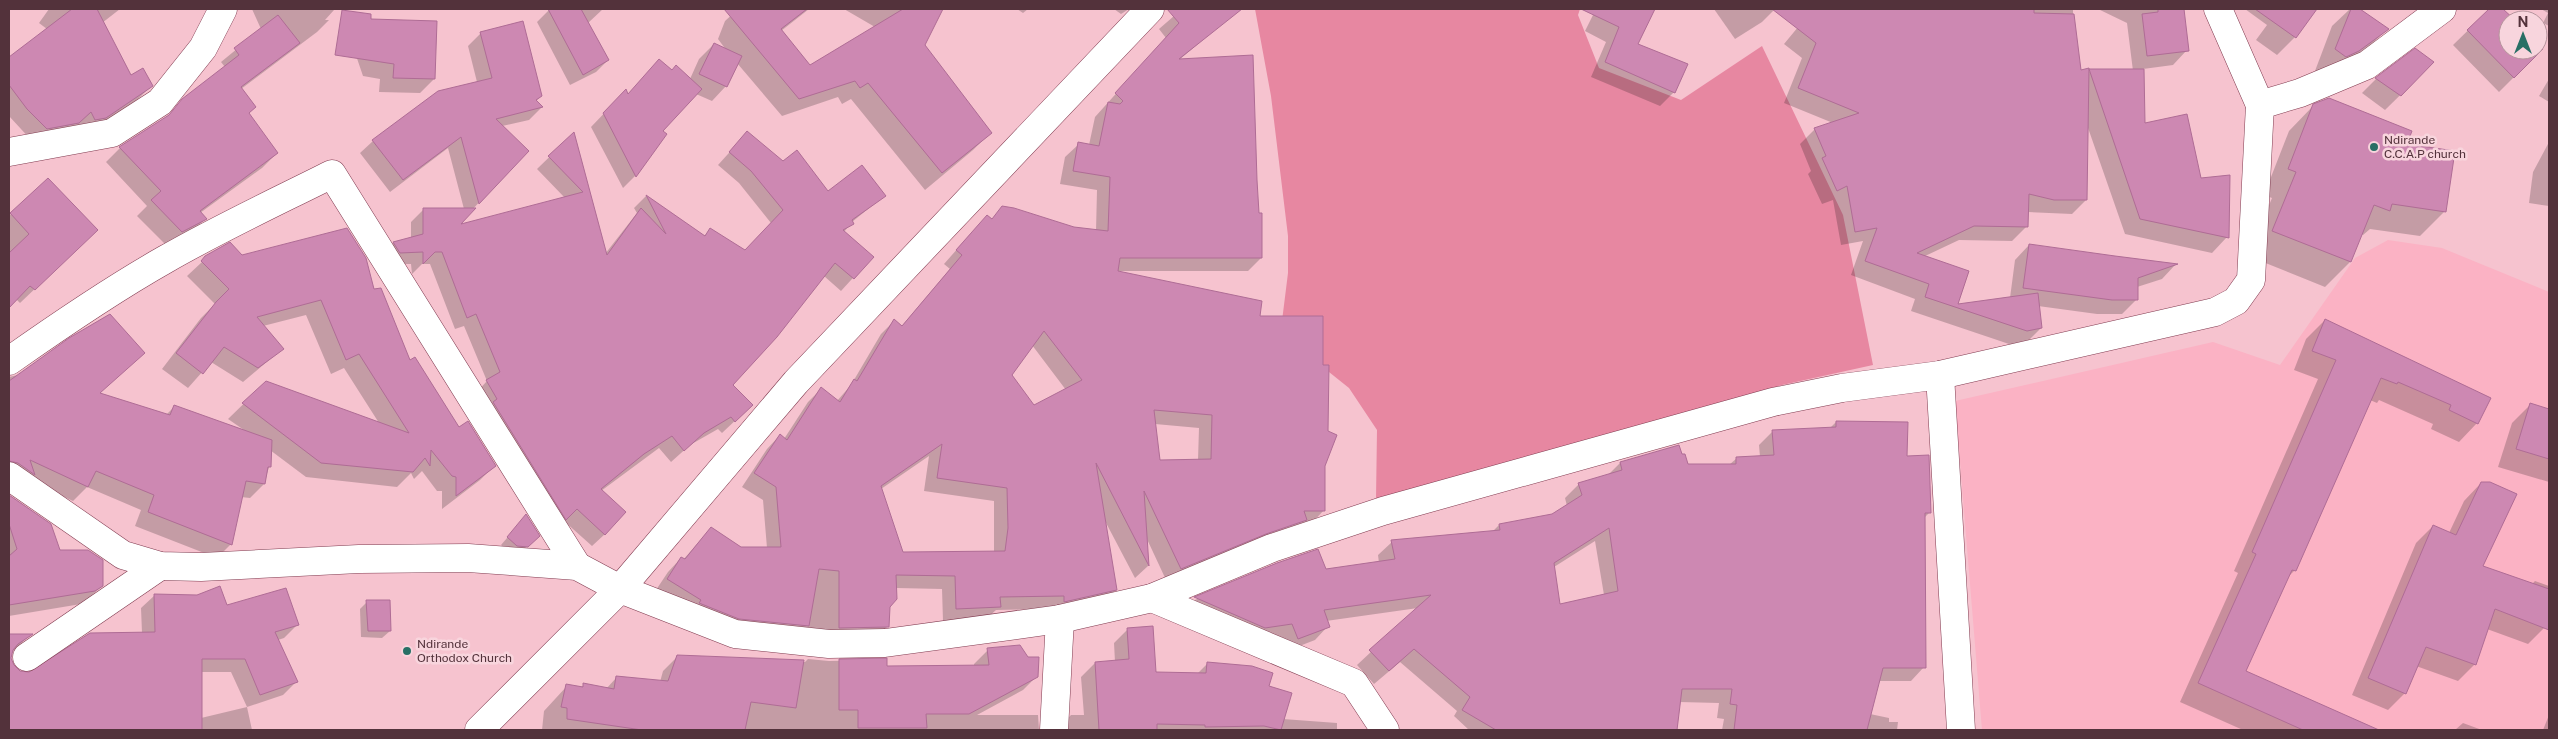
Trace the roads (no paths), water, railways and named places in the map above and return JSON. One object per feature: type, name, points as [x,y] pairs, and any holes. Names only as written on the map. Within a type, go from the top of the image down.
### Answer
[{"type":"street","points":[[9,152],[112,133],[160,102],[203,48],[223,9]]},
{"type":"street","points":[[479,730],[620,589],[796,382],[1150,9]]},
{"type":"street","points":[[9,476],[123,554],[160,566],[201,567],[359,559],[468,558],[577,566],[620,589],[735,634],[829,644],[885,643],[1060,619],[1152,598],[1272,548],[1383,511],[1773,402],[1842,388],[1940,375],[2214,312],[2236,301],[2251,280],[2260,105],[2218,9]]},
{"type":"street","points":[[2260,105],[2300,93],[2366,66],[2442,9]]},
{"type":"street","points":[[9,360],[100,298],[164,260],[206,236],[332,174],[577,566]]},
{"type":"street","points":[[1940,375],[1961,730]]},
{"type":"street","points":[[27,657],[160,566]]},
{"type":"street","points":[[1152,598],[1354,683],[1385,730]]},
{"type":"street","points":[[1054,730],[1060,619]]},
{"type":"place","name":"Ndirande C.C.A.P church","points":[[2374,147]]},
{"type":"place","name":"Ndirande Orthodox Church","points":[[407,651]]}]
